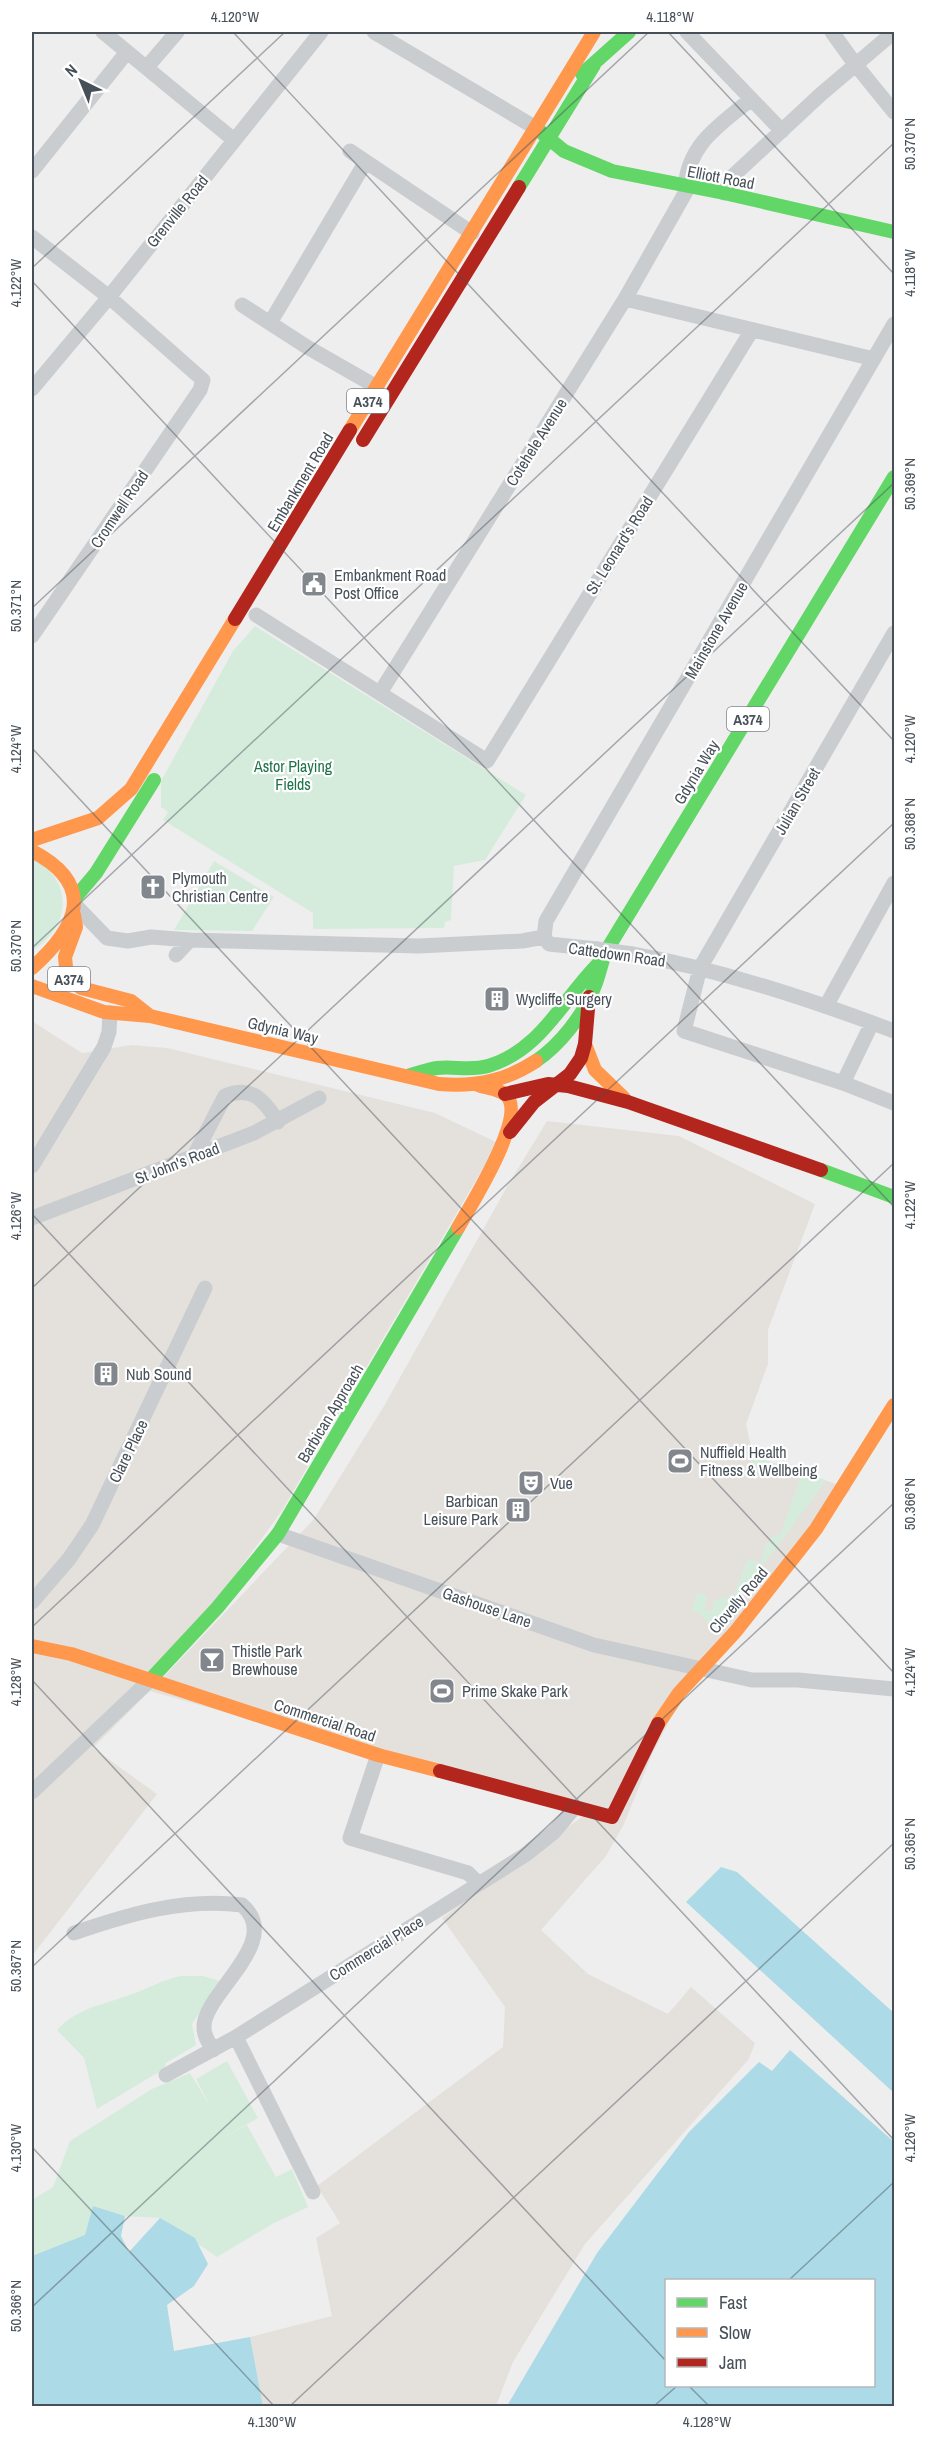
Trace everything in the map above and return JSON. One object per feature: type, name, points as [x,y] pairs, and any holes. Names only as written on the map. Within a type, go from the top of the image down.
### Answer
[{"type":"main road","name":"Embankment Road","points":[[32,840],[97,820],[108,814],[131,789],[594,32]]},
{"type":"main road","points":[[594,65],[629,32]]},
{"type":"main road","name":"Embankment Road","points":[[354,455],[594,65]]},
{"type":"main road","name":"A374","points":[[559,90],[594,65]]},
{"type":"main road","name":"Elliott Road","points":[[537,128],[564,151],[593,165],[687,188],[724,193],[894,232]]},
{"type":"main road","name":"Gdynia Way","points":[[32,986],[63,996],[79,1005],[110,1013],[131,1018],[150,1016],[410,1075],[442,1086],[477,1085],[504,1079],[534,1063],[563,1037],[589,997],[594,988],[601,961],[894,477]]},
{"type":"main road","points":[[246,631],[259,610]]},
{"type":"main road","points":[[32,968],[55,947],[75,906],[162,768]]},
{"type":"main road","points":[[32,851],[52,862],[63,872],[75,906]]},
{"type":"main road","name":"Gdynia Way","points":[[75,906],[76,927],[64,957],[67,977],[81,988],[131,1001],[150,1016]]},
{"type":"main road","name":"Gdynia Way","points":[[410,1075],[436,1068],[469,1070],[486,1066],[521,1051],[552,1023],[583,977],[601,961]]},
{"type":"main road","name":"Barbican Approach","points":[[150,1680],[217,1608],[278,1534],[453,1238],[505,1140],[534,1102],[558,1085],[575,1068],[585,1044],[589,997]]},
{"type":"main road","name":"A374","points":[[32,998],[71,1006],[79,1005]]},
{"type":"main road","points":[[585,1044],[595,1070],[628,1102]]},
{"type":"main road","points":[[477,1085],[505,1094],[548,1084],[558,1085],[628,1102],[724,1134],[892,1198]]},
{"type":"main road","name":"Barbican Approach","points":[[505,1094],[510,1102],[512,1118],[505,1140]]},
{"type":"main road","name":"Clovelly Road","points":[[612,1817],[659,1721],[699,1670],[736,1631],[816,1529],[894,1405]]},
{"type":"main road","name":"Commercial Road","points":[[32,1646],[71,1654],[378,1755],[612,1817]]},
{"type":"street","points":[[103,32],[234,140]]},
{"type":"street","points":[[147,67],[177,32]]},
{"type":"street","name":"Grenville Road","points":[[32,389],[109,297],[321,32]]},
{"type":"street","points":[[374,32],[537,128]]},
{"type":"street","points":[[687,32],[782,131]]},
{"type":"street","points":[[832,32],[894,112]]},
{"type":"street","points":[[724,193],[734,175],[855,64],[894,32]]},
{"type":"street","points":[[32,171],[127,52]]},
{"type":"street","name":"Cotehele Avenue","points":[[380,693],[625,299],[687,188],[686,167],[699,143],[751,99]]},
{"type":"street","points":[[350,151],[472,232]]},
{"type":"street","points":[[270,323],[365,163]]},
{"type":"street","points":[[32,237],[109,297]]},
{"type":"street","name":"Cromwell Road","points":[[32,636],[201,390],[203,380],[109,297]]},
{"type":"street","points":[[625,299],[874,359]]},
{"type":"street","points":[[242,305],[377,387]]},
{"type":"street","name":"Mainstone Avenue","points":[[544,937],[546,921],[894,324]]},
{"type":"street","name":"St. Leonard's Road","points":[[380,693],[487,761],[752,330]]},
{"type":"street","points":[[259,610],[380,693]]},
{"type":"street","name":"Julian Street","points":[[843,1083],[684,1031],[700,968],[894,633]]},
{"type":"street","points":[[826,1006],[894,883]]},
{"type":"street","name":"Cattedown Road","points":[[75,906],[107,938],[128,941],[151,937],[419,946],[522,941],[544,937],[549,944],[579,946],[700,968],[826,1006],[894,1031]]},
{"type":"street","points":[[176,955],[190,940]]},
{"type":"street","points":[[32,1166],[104,1047],[109,1032],[110,1013]]},
{"type":"street","points":[[872,1023],[843,1083],[894,1103]]},
{"type":"street","points":[[194,1156],[225,1096],[237,1091],[250,1091],[262,1100],[278,1122]]},
{"type":"street","name":"St John's Road","points":[[32,1218],[278,1122],[319,1098]]},
{"type":"street","name":"Clare Place","points":[[32,1602],[69,1559],[92,1525],[206,1288]]},
{"type":"street","name":"Gashouse Lane","points":[[278,1534],[594,1645],[752,1680],[798,1680],[894,1689]]},
{"type":"street","points":[[32,1792],[150,1680]]},
{"type":"street","points":[[378,1755],[351,1838],[468,1873],[478,1883]]},
{"type":"street","name":"Commercial Place","points":[[166,2075],[236,2037],[525,1855],[554,1832],[575,1807]]},
{"type":"street","points":[[74,1933],[128,1914],[180,1904],[242,1905],[249,1912],[253,1924],[248,1955],[227,1983],[205,2021],[206,2037],[213,2050]]},
{"type":"street","points":[[236,2037],[313,2192]]},
{"type":"shaded area","points":[[32,1021],[82,1053],[131,1045],[167,1048],[435,1113],[498,1143],[281,1512],[155,1686],[314,1519],[384,1406],[508,1185],[547,1121],[679,1136],[815,1204],[768,1330],[768,1364],[746,1424],[753,1456],[851,1489],[688,1685],[653,1752],[624,1824],[606,1856],[541,1930],[588,1974],[668,2014],[691,1987],[755,2043],[749,2059],[585,2244],[513,2362],[496,2406],[263,2406],[250,2337],[332,2316],[316,2238],[340,2223],[317,2186],[503,2047],[505,2007],[442,1918],[586,1814],[150,1691],[93,1748],[157,1794],[32,1956]]},
{"type":"green space","name":"Astor Playing Fields","points":[[255,626],[526,795],[485,860],[454,866],[451,920],[445,922],[444,928],[313,929],[313,913],[163,820],[168,812],[161,807],[161,781],[233,651]]},
{"type":"green space","points":[[32,858],[56,879],[63,904],[54,930],[32,951]]},
{"type":"green space","points":[[214,861],[274,897],[252,931],[174,930]]},
{"type":"green space","points":[[753,1456],[826,1480],[751,1582],[712,1626],[699,1613],[691,1611],[697,1592],[707,1596],[704,1609],[712,1612],[715,1600],[734,1595],[747,1561],[750,1559],[761,1563],[765,1546],[774,1535],[780,1535],[801,1476],[765,1468],[761,1478],[751,1458]]},
{"type":"green space","points":[[180,1976],[203,1976],[220,1981],[192,2024],[196,2045],[166,2063],[164,2069],[97,2109],[84,2058],[57,2030],[83,2011]]},
{"type":"green space","points":[[227,2061],[258,2118],[219,2140],[247,2125],[276,2177],[292,2169],[308,2207],[274,2223],[217,2257],[160,2218],[125,2216],[93,2206],[86,2235],[32,2256],[32,2200],[53,2187],[70,2141],[152,2089],[190,2073],[210,2106],[196,2079]]},
{"type":"water","points":[[721,1867],[737,1872],[894,2013],[894,2093],[686,1902]]},
{"type":"water","points":[[790,2050],[894,2142],[894,2406],[507,2406],[597,2253],[689,2132],[759,2062],[772,2071]]},
{"type":"water","points":[[93,2206],[125,2216],[121,2236],[129,2252],[160,2218],[195,2238],[208,2264],[194,2286],[167,2305],[174,2351],[250,2337],[263,2406],[32,2406],[32,2256],[85,2235]]},
{"type":"traffic: fast","points":[[582,74],[629,32]]},
{"type":"traffic: fast","points":[[519,187],[594,65]]},
{"type":"traffic: fast","points":[[536,128],[564,151],[612,171],[724,193],[894,232]]},
{"type":"traffic: fast","points":[[536,1061],[562,1038],[584,1008],[590,998],[608,948],[894,477]]},
{"type":"traffic: fast","points":[[75,898],[96,873],[154,780]]},
{"type":"traffic: fast","points":[[410,1075],[437,1068],[488,1066],[507,1058],[537,1036],[601,961]]},
{"type":"traffic: fast","points":[[821,1170],[894,1197]]},
{"type":"traffic: fast","points":[[150,1680],[217,1608],[278,1534],[458,1228]]},
{"type":"traffic: slow","points":[[350,430],[594,32]]},
{"type":"traffic: slow","points":[[32,840],[98,818],[131,789],[235,619]]},
{"type":"traffic: slow","points":[[32,851],[53,864],[66,878],[73,892],[74,907],[61,937],[32,968]]},
{"type":"traffic: slow","points":[[74,915],[76,927],[65,957],[67,977],[81,988],[131,1001],[150,1016]]},
{"type":"traffic: slow","points":[[32,986],[104,1012],[150,1016],[439,1084],[490,1081],[502,1078],[536,1061]]},
{"type":"traffic: slow","points":[[585,1044],[595,1070],[624,1098]]},
{"type":"traffic: slow","points":[[458,1228],[485,1181],[510,1120],[511,1104],[505,1094],[478,1085]]},
{"type":"traffic: slow","points":[[658,1724],[679,1693],[736,1631],[816,1529],[894,1405]]},
{"type":"traffic: slow","points":[[32,1646],[71,1654],[378,1755],[440,1771]]},
{"type":"traffic: jam","points":[[363,440],[519,187]]},
{"type":"traffic: jam","points":[[235,619],[350,430]]},
{"type":"traffic: jam","points":[[510,1132],[534,1102],[570,1074],[581,1058],[585,1044],[589,997]]},
{"type":"traffic: jam","points":[[505,1094],[548,1084],[568,1086],[628,1102],[821,1170]]},
{"type":"traffic: jam","points":[[440,1771],[612,1817],[658,1724]]},
{"type":"place","name":"Embankment Road Post Office","points":[[314,584]]},
{"type":"place","name":"Plymouth Christian Centre","points":[[153,887]]},
{"type":"place","name":"Wycliffe Surgery","points":[[497,999]]},
{"type":"place","name":"Nub Sound","points":[[106,1374]]},
{"type":"place","name":"Nuffield Health Fitness & Wellbeing","points":[[680,1461]]},
{"type":"place","name":"Vue","points":[[531,1483]]},
{"type":"place","name":"Barbican Leisure Park","points":[[518,1510]]},
{"type":"place","name":"Thistle Park Brewhouse","points":[[212,1660]]},
{"type":"place","name":"Prime Skake Park","points":[[442,1691]]}]
